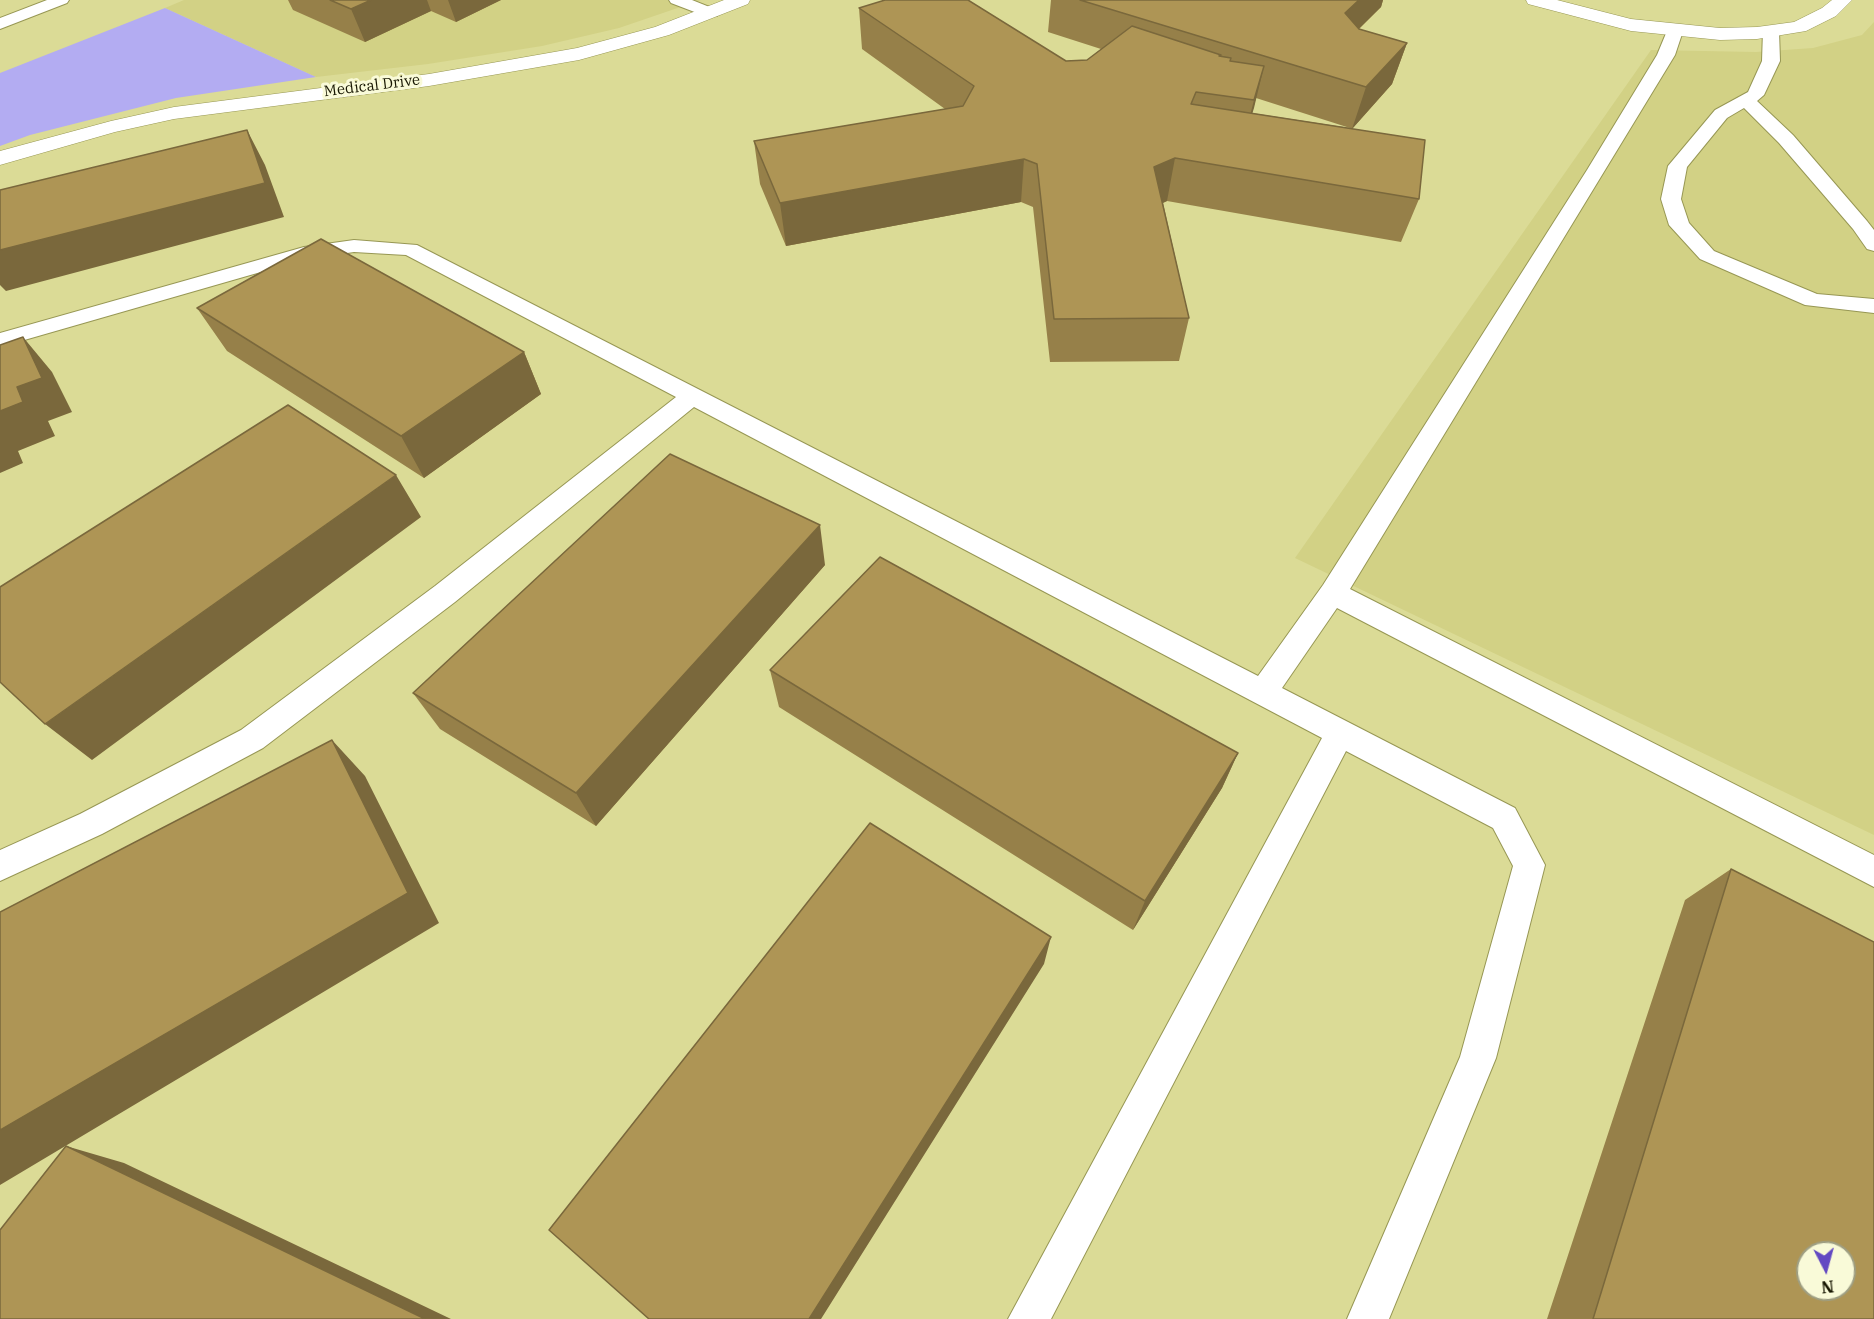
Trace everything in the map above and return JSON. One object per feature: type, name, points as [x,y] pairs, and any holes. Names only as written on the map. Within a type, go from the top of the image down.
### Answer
[{"type":"street","name":"Medical Drive","points":[[0,158],[111,127],[174,113],[260,100],[429,80],[579,54],[662,31],[741,0]]},
{"type":"street","points":[[1535,0],[1631,25],[1720,34],[1799,27],[1829,12],[1843,0]]},
{"type":"lane","points":[[0,24],[61,0]]},
{"type":"lane","points":[[677,0],[711,13]]},
{"type":"lane","points":[[1262,693],[1334,593],[1603,160],[1666,55],[1675,31]]},
{"type":"lane","points":[[1771,31],[1771,60],[1755,94],[1721,114],[1678,166],[1671,199],[1679,225],[1707,255],[1813,300],[1874,306]]},
{"type":"lane","points":[[1746,100],[1786,139],[1860,225],[1874,245]]},
{"type":"lane","points":[[0,340],[304,253],[354,246],[410,249],[1504,818],[1529,865],[1478,1058],[1368,1319]]},
{"type":"lane","points":[[0,867],[91,824],[252,739],[445,594],[693,396]]},
{"type":"lane","points":[[1334,593],[1874,872]]},
{"type":"lane","points":[[1029,1319],[1340,733]]},
{"type":"shaded area","points":[[184,0],[701,0],[619,28],[542,46],[428,64],[316,77],[165,8]]},
{"type":"shaded area","points":[[165,8],[316,77],[176,98],[30,135],[0,146],[0,73]]},
{"type":"shaded area","points":[[1874,22],[1874,835],[1295,558],[1651,50],[1756,52],[1813,48],[1862,35]]},
{"type":"building","points":[[330,0],[371,0],[351,9]]},
{"type":"building","points":[[885,0],[968,0],[1066,61],[1087,60],[1132,26],[1231,58],[1230,61],[1264,66],[1254,100],[1196,92],[1191,104],[1425,140],[1419,199],[1175,158],[1154,167],[1189,318],[1054,319],[1037,164],[1024,159],[780,203],[754,141],[963,106],[974,86],[859,8]]},
{"type":"building","points":[[1080,0],[1359,0],[1345,13],[1359,29],[1407,43],[1366,87]]},
{"type":"building","points":[[247,130],[265,183],[0,250],[0,190]]},
{"type":"building","points":[[321,239],[524,352],[401,436],[197,308]]},
{"type":"building","points":[[23,337],[42,378],[17,387],[23,402],[0,411],[0,345]]},
{"type":"building","points":[[288,405],[396,475],[45,724],[0,682],[0,587]]},
{"type":"building","points":[[670,454],[820,525],[576,793],[413,693]]},
{"type":"building","points":[[880,557],[1238,753],[1145,901],[770,670]]},
{"type":"building","points":[[332,740],[408,893],[0,1130],[0,912]]},
{"type":"building","points":[[870,823],[1051,937],[809,1319],[649,1319],[549,1230]]},
{"type":"building","points":[[1731,869],[1874,942],[1874,1319],[1593,1319]]},
{"type":"building","points":[[66,1146],[425,1319],[0,1319],[0,1230]]}]
